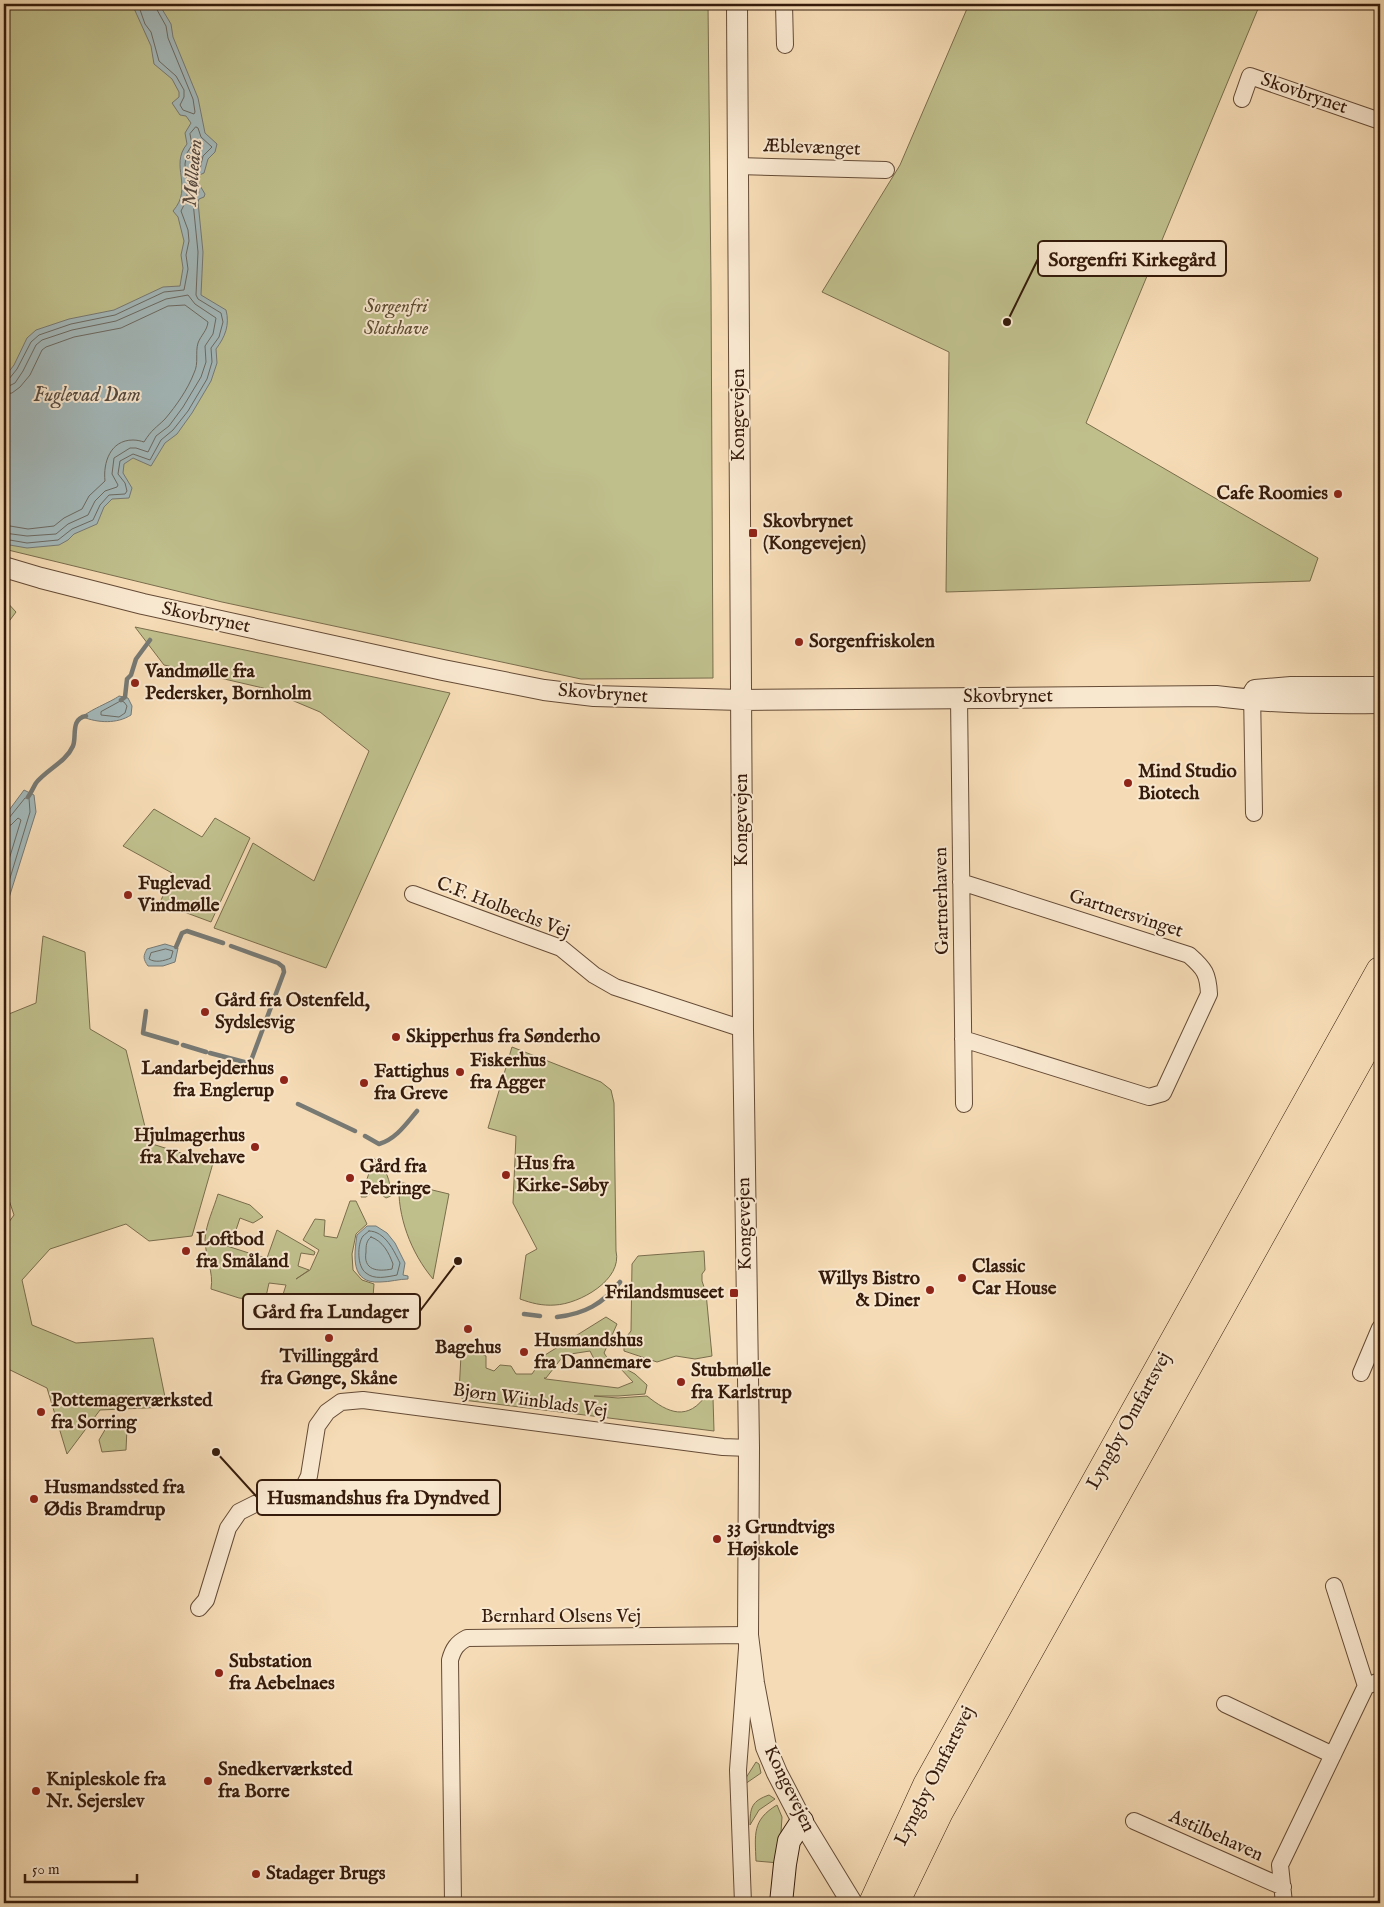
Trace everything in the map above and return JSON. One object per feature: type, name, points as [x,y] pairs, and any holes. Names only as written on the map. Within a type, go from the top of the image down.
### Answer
[{"type":"highway","name":"Lyngby Omfartsvej","points":[[889,1902],[886,1875],[927,1785],[1380,971]]},
{"type":"highway","name":"Lyngby Omfartsvej","points":[[889,1902],[1380,1022]]},
{"type":"main road","points":[[781,1903],[784,1864],[789,1841],[802,1821]]},
{"type":"street","name":"Kongevejen","points":[[736,4],[743,1029],[749,1448],[748,1635],[738,1770],[743,1903]]},
{"type":"street","points":[[784,4],[785,45]]},
{"type":"street","name":"Skovbrynet","points":[[1242,99],[1250,76],[1380,121]]},
{"type":"street","name":"Æblevænget","points":[[738,166],[886,170]]},
{"type":"street","name":"Skovbrynet","points":[[4,567],[143,604],[544,690],[595,696],[741,700],[1252,696],[1318,704],[1380,703]]},
{"type":"street","name":"Skovbrynet","points":[[1252,696],[1291,687],[1380,687]]},
{"type":"street","points":[[1252,696],[1254,813]]},
{"type":"street","name":"Gartnerhaven","points":[[959,698],[964,1104]]},
{"type":"street","name":"Gartnersvinget","points":[[962,882],[1189,955],[1202,966],[1208,978],[1209,994],[1163,1093],[1149,1097],[964,1039]]},
{"type":"street","name":"C.F. Holbechs Vej","points":[[412,894],[561,948],[594,975],[614,987],[743,1029]]},
{"type":"street","points":[[1361,1373],[1380,1328]]},
{"type":"street","name":"Bjørn Wiinblads Vej","points":[[199,1608],[206,1600],[228,1528],[239,1512],[254,1504],[287,1498],[301,1492],[309,1476],[316,1426],[327,1412],[341,1402],[363,1400],[723,1447],[749,1448]]},
{"type":"street","name":"Astilbehaven","points":[[1284,1895],[1280,1865],[1333,1756],[1373,1684],[1334,1586]]},
{"type":"street","name":"Kongevejen","points":[[748,1635],[754,1683],[766,1747],[802,1821],[852,1903]]},
{"type":"street","name":"Bernhard Olsens Vej","points":[[453,1903],[450,1660],[452,1652],[458,1643],[467,1638],[748,1635]]},
{"type":"street","points":[[1225,1704],[1333,1756]]},
{"type":"street","name":"Astilbehaven","points":[[1134,1821],[1284,1895]]},
{"type":"green space","name":"Sorgenfri Slotshave","points":[[4,4],[708,4],[713,678],[581,679],[222,602],[4,549]]},
{"type":"green space","points":[[969,4],[1260,4],[1086,423],[1318,558],[1310,581],[946,592],[949,352],[822,292],[900,165]]},
{"type":"green space","points":[[4,599],[16,612],[4,628]]},
{"type":"green space","points":[[135,627],[450,693],[326,968],[214,928],[253,843],[314,881],[369,751],[320,712],[263,688],[164,665]]},
{"type":"green space","points":[[154,809],[202,837],[215,818],[250,838],[211,922],[160,903],[172,873],[123,846]]},
{"type":"green space","points":[[43,936],[85,952],[90,1029],[126,1050],[149,1143],[213,1163],[192,1236],[149,1241],[126,1224],[50,1249],[22,1280],[32,1325],[76,1343],[153,1338],[167,1407],[100,1410],[67,1454],[47,1388],[4,1367],[4,1229],[14,1215],[4,1185],[4,1016],[36,1003]]},
{"type":"green space","points":[[512,1047],[601,1082],[611,1090],[614,1103],[616,1262],[613,1272],[597,1289],[565,1304],[541,1305],[520,1299],[526,1255],[537,1249],[513,1203],[516,1136],[488,1128]]},
{"type":"green space","points":[[374,1158],[385,1171],[389,1180],[391,1196],[386,1198],[375,1190],[366,1197],[361,1197]]},
{"type":"green space","points":[[399,1182],[449,1194],[433,1279],[418,1258],[407,1234],[400,1208]]},
{"type":"green space","points":[[218,1194],[250,1205],[263,1217],[253,1223],[240,1218],[235,1233],[229,1234],[227,1246],[252,1254],[250,1260],[257,1261],[259,1256],[267,1258],[277,1230],[315,1252],[314,1255],[301,1253],[298,1266],[309,1270],[296,1279],[310,1270],[319,1250],[303,1240],[315,1219],[325,1220],[324,1236],[337,1238],[350,1201],[356,1201],[367,1224],[356,1234],[352,1254],[353,1270],[362,1280],[374,1284],[371,1322],[280,1304],[286,1285],[269,1283],[265,1301],[239,1298],[211,1289],[212,1283],[205,1239],[208,1222]]},
{"type":"green space","points":[[704,1251],[705,1270],[702,1274],[702,1281],[706,1293],[712,1356],[695,1359],[676,1356],[657,1362],[624,1351],[624,1340],[631,1331],[632,1264],[638,1256]]},
{"type":"green space","points":[[606,1317],[617,1324],[604,1353],[608,1359],[635,1374],[647,1385],[645,1394],[594,1396],[618,1398],[647,1396],[663,1407],[678,1412],[693,1409],[707,1394],[713,1398],[714,1431],[463,1400],[459,1393],[461,1355],[470,1349],[486,1356],[486,1368],[494,1371],[500,1365],[511,1366],[516,1374],[532,1374],[545,1355]],"holes":[[[590,1351],[594,1359],[620,1368],[633,1382],[618,1388],[544,1378],[546,1378],[564,1355]]]},
{"type":"green space","points":[[106,1428],[127,1428],[126,1450],[102,1452],[99,1440]]},
{"type":"green space","points":[[756,1762],[759,1764],[761,1773],[745,1784],[744,1781]]},
{"type":"green space","points":[[769,1795],[775,1799],[759,1810],[750,1825],[753,1805]]},
{"type":"green space","points":[[777,1805],[782,1817],[779,1863],[756,1861],[755,1843],[759,1822],[763,1816]]},
{"type":"water","name":"Fuglevad Dam","points":[[132,4],[159,4],[171,24],[173,37],[198,98],[205,133],[217,144],[215,152],[208,159],[204,173],[197,176],[196,179],[205,194],[198,202],[203,252],[201,295],[226,310],[226,331],[216,349],[217,363],[211,381],[177,434],[165,443],[151,466],[133,458],[124,464],[123,473],[132,488],[129,498],[112,499],[104,507],[97,524],[74,534],[59,545],[27,548],[4,544],[4,378],[14,365],[27,338],[36,330],[69,319],[114,310],[163,287],[180,286],[183,268],[181,255],[184,241],[178,217],[173,211],[182,194],[180,160],[187,144],[185,133],[191,123],[186,116],[180,115],[172,103],[179,97],[179,92],[172,79],[154,64],[151,46]]},
{"type":"water","points":[[119,696],[128,698],[132,706],[131,715],[126,718],[107,722],[83,717],[89,712]]},
{"type":"water","points":[[24,790],[34,795],[36,812],[8,901],[4,906],[4,817]]},
{"type":"water","points":[[165,944],[178,948],[175,962],[163,966],[148,966],[144,958],[147,949]]},
{"type":"water","points":[[367,1226],[376,1226],[387,1233],[395,1243],[405,1263],[403,1275],[408,1276],[408,1279],[384,1282],[370,1281],[363,1278],[359,1273],[355,1259],[357,1235]]},
{"type":"waterway","points":[[121,700],[125,697],[127,679],[131,675],[136,659],[150,640]]},
{"type":"waterway","points":[[28,797],[40,778],[70,752],[74,742],[76,724],[81,718],[86,716]]},
{"type":"waterway","points":[[176,947],[182,933],[187,931],[223,943]]},
{"type":"waterway","points":[[210,1053],[248,1063],[252,1058],[284,972],[283,967],[278,963],[231,946]]},
{"type":"waterway","points":[[146,1011],[143,1033],[177,1043]]},
{"type":"waterway","points":[[183,1045],[206,1052]]},
{"type":"waterway","points":[[298,1104],[355,1131]]},
{"type":"waterway","points":[[365,1136],[379,1144],[385,1142],[391,1139],[417,1111]]},
{"type":"waterway","points":[[557,1317],[567,1316],[592,1307],[614,1290],[620,1282]]},
{"type":"waterway","points":[[524,1314],[540,1316]]},
{"type":"place","name":"Sorgenfri Kirkegård","points":[[1007,322]]},
{"type":"place","name":"Cafe Roomies","points":[[1338,494]]},
{"type":"place","name":"Skovbrynet (Kongevejen)","points":[[753,533]]},
{"type":"place","name":"Sorgenfriskolen","points":[[799,642]]},
{"type":"place","name":"Vandmølle fra Pedersker, Bornholm","points":[[135,683]]},
{"type":"place","name":"Mind Studio Biotech","points":[[1128,783]]},
{"type":"place","name":"Fuglevad Vindmølle","points":[[128,895]]},
{"type":"place","name":"Gård fra Ostenfeld, Sydslesvig","points":[[205,1012]]},
{"type":"place","name":"Skipperhus fra Sønderho","points":[[396,1037]]},
{"type":"place","name":"Fiskerhus fra Agger","points":[[460,1072]]},
{"type":"place","name":"Landarbejderhus fra Englerup","points":[[284,1080]]},
{"type":"place","name":"Fattighus fra Greve","points":[[364,1083]]},
{"type":"place","name":"Hjulmagerhus fra Kalvehave","points":[[255,1147]]},
{"type":"place","name":"Hus fra Kirke-Søby","points":[[506,1175]]},
{"type":"place","name":"Gård fra Pebringe","points":[[350,1178]]},
{"type":"place","name":"Loftbod fra Småland","points":[[186,1251]]},
{"type":"place","name":"Gård fra Lundager","points":[[458,1261]]},
{"type":"place","name":"Classic Car House","points":[[962,1278]]},
{"type":"place","name":"Willys Bistro & Diner","points":[[930,1290]]},
{"type":"place","name":"Frilandsmuseet","points":[[734,1293]]},
{"type":"place","name":"Bagehus","points":[[468,1329]]},
{"type":"place","name":"Tvillinggård fra Gønge, Skåne","points":[[329,1338]]},
{"type":"place","name":"Husmandshus fra Dannemare","points":[[524,1352]]},
{"type":"place","name":"Stubmølle fra Karlstrup","points":[[681,1382]]},
{"type":"place","name":"Pottemagerværksted fra Sorring","points":[[41,1412]]},
{"type":"place","name":"Husmandshus fra Dyndved","points":[[216,1452]]},
{"type":"place","name":"Husmandssted fra Ødis Bramdrup","points":[[34,1499]]},
{"type":"place","name":"33 Grundtvigs Højskole","points":[[717,1539]]},
{"type":"place","name":"Substation fra Aebelnaes","points":[[219,1673]]},
{"type":"place","name":"Snedkerværksted fra Borre","points":[[208,1781]]},
{"type":"place","name":"Knipleskole fra Nr. Sejerslev","points":[[36,1791]]},
{"type":"place","name":"Stadager Brugs","points":[[256,1874]]},
{"type":"water label","name":"Mølleåen","points":[[193,173]]}]
